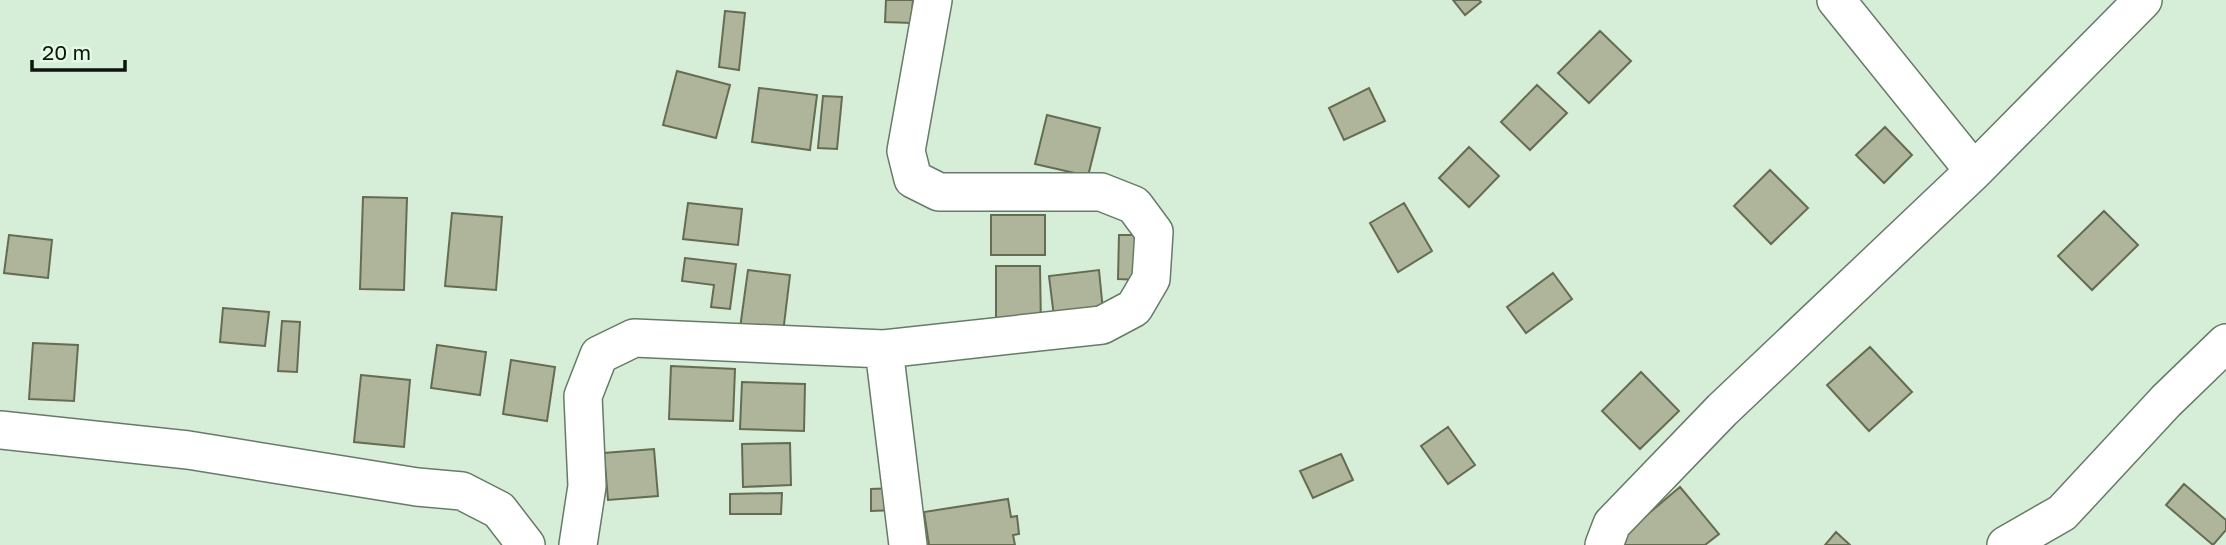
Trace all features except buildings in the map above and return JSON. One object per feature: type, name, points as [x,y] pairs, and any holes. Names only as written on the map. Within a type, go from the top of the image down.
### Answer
[{"type":"street","points":[[578,545],[587,486],[583,396],[599,355],[634,338],[884,349],[1102,325],[1134,308],[1151,279],[1154,232],[1134,205],[1101,191],[939,192],[913,179],[906,151],[933,0]]},
{"type":"street","points":[[1836,0],[1974,171]]},
{"type":"street","points":[[1604,545],[1612,524],[1722,410],[1974,171],[2143,0]]},
{"type":"street","points":[[2006,545],[2062,513],[2166,401],[2226,343]]},
{"type":"street","points":[[884,349],[908,545]]},
{"type":"street","points":[[0,430],[188,450],[417,487],[462,491],[499,510],[526,545]]}]
